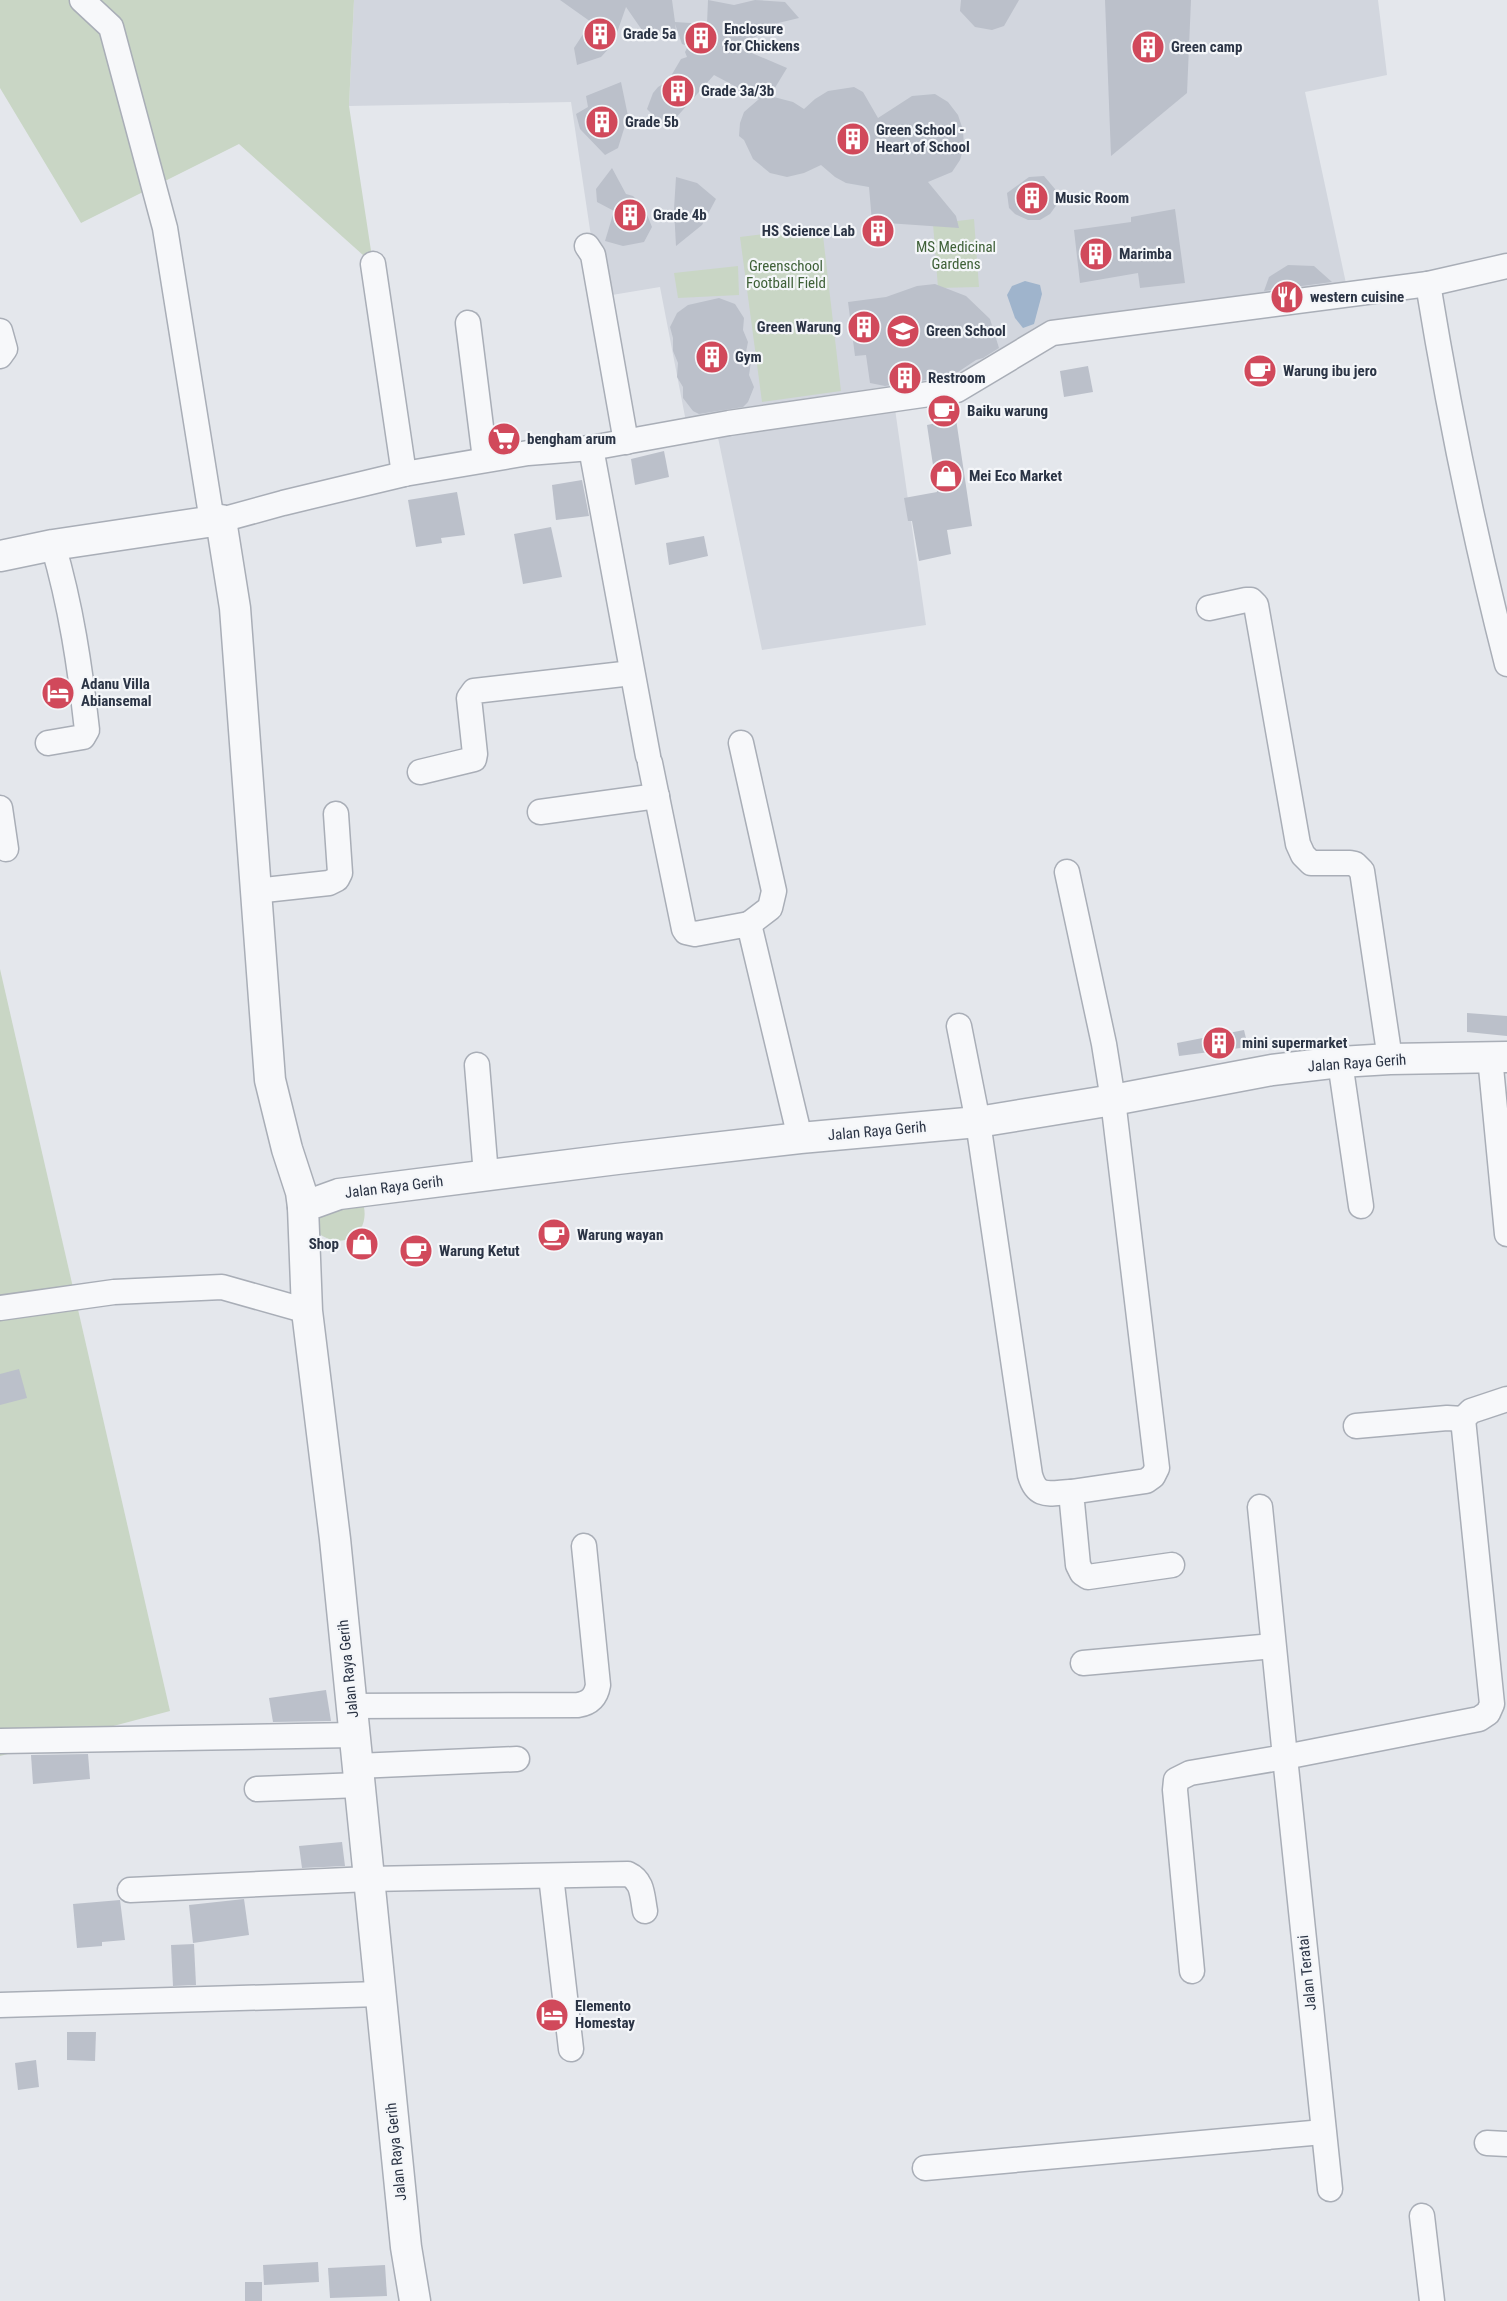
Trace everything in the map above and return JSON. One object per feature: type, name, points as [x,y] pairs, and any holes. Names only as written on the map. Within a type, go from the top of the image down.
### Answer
[{"type":"street","points":[[82,0],[111,27],[165,228],[216,521],[235,608],[270,1080],[287,1149],[301,1192],[303,1208]]},
{"type":"street","points":[[587,246],[593,255],[626,442]]},
{"type":"street","points":[[373,264],[404,474]]},
{"type":"street","points":[[0,556],[53,545],[216,521],[404,474],[485,459],[591,448],[729,423],[957,390],[1052,333],[1428,284],[1507,266]]},
{"type":"street","points":[[1428,284],[1445,388],[1490,597],[1507,664]]},
{"type":"street","points":[[468,323],[485,459]]},
{"type":"street","points":[[0,331],[5,350],[0,356]]},
{"type":"street","points":[[591,448],[632,673],[682,924],[686,932],[695,934],[749,924],[770,908],[774,891],[741,743]]},
{"type":"street","points":[[48,743],[83,737],[87,730],[80,664],[69,606],[53,545]]},
{"type":"street","points":[[1209,608],[1246,600],[1251,600],[1256,605],[1298,844],[1303,855],[1311,862],[1350,862],[1362,871],[1390,1059]]},
{"type":"street","points":[[420,772],[474,759],[469,698],[474,692],[632,673]]},
{"type":"street","points":[[540,812],[657,796]]},
{"type":"street","points":[[0,808],[6,849]]},
{"type":"street","points":[[255,891],[329,883],[337,879],[340,873],[336,814]]},
{"type":"street","points":[[959,1026],[978,1122],[1029,1475],[1033,1486],[1042,1493],[1071,1492],[1146,1481],[1153,1476],[1157,1468],[1113,1100],[1104,1044],[1067,872]]},
{"type":"street","points":[[749,924],[800,1138]]},
{"type":"street","points":[[1498,1057],[1507,1234]]},
{"type":"street","name":"Jalan Raya Gerih","points":[[415,2301],[406,2247],[335,1539],[307,1311],[303,1208],[339,1194],[486,1175],[800,1138],[978,1122],[1113,1100],[1272,1070],[1390,1059],[1498,1057]]},
{"type":"street","points":[[1340,1062],[1361,1206]]},
{"type":"street","points":[[477,1065],[486,1175]]},
{"type":"street","points":[[0,1308],[114,1292],[222,1287],[307,1311]]},
{"type":"street","points":[[1356,1426],[1447,1418],[1462,1419],[1472,1411],[1507,1399]]},
{"type":"street","points":[[1192,1971],[1175,1790],[1176,1780],[1190,1773],[1479,1719],[1488,1713],[1492,1704],[1462,1419]]},
{"type":"street","points":[[1071,1492],[1078,1565],[1082,1573],[1088,1577],[1172,1566]]},
{"type":"street","name":"Jalan Teratai","points":[[1260,1507],[1330,2189]]},
{"type":"street","points":[[0,1741],[578,1705],[591,1700],[596,1695],[598,1685],[584,1545]]},
{"type":"street","points":[[1083,1664],[1273,1646]]},
{"type":"street","points":[[257,1789],[358,1775],[518,1759]]},
{"type":"street","points":[[130,1890],[369,1879],[628,1874],[637,1878],[640,1883],[645,1911]]},
{"type":"street","points":[[550,1876],[571,2049]]},
{"type":"street","points":[[0,2006],[380,1994]]},
{"type":"street","points":[[925,2168],[1323,2132]]},
{"type":"street","points":[[1422,2216],[1432,2301]]},
{"type":"shaded area","name":"Green School","points":[[354,0],[1378,0],[1387,75],[1305,92],[1350,302],[1055,342],[895,409],[926,625],[762,650],[715,423],[687,427],[660,287],[600,297],[571,102],[349,106]]},
{"type":"green space","points":[[0,0],[354,0],[349,106],[373,264],[239,144],[81,223],[0,88]]},
{"type":"green space","name":"MS Medicinal Gardens","points":[[974,219],[979,287],[938,288],[933,224]]},
{"type":"green space","name":"Greenschool Football Field","points":[[822,227],[841,391],[762,402],[740,237]]},
{"type":"green space","points":[[738,266],[739,295],[678,298],[674,273]]},
{"type":"green space","points":[[0,969],[170,1711],[0,1756]]},
{"type":"green space","points":[[361,1198],[364,1220],[355,1235],[338,1241],[328,1239],[318,1233],[314,1199]]},
{"type":"water","points":[[1025,281],[1040,285],[1042,294],[1034,324],[1023,328],[1015,318],[1007,295],[1012,286]]},
{"type":"building","points":[[560,0],[672,0],[675,22],[707,24],[708,0],[734,5],[755,0],[785,2],[799,18],[774,24],[740,48],[787,68],[770,96],[793,102],[804,109],[828,91],[854,87],[863,92],[878,118],[912,96],[935,94],[948,102],[958,115],[963,130],[964,147],[960,160],[952,172],[928,182],[956,216],[959,228],[872,222],[869,187],[846,183],[821,165],[804,173],[787,177],[770,173],[753,159],[744,140],[739,136],[744,112],[759,99],[714,75],[666,129],[647,109],[653,93],[668,81],[681,59],[687,57],[685,52],[688,46],[682,44],[675,24],[676,31],[658,37],[644,33],[626,7],[613,44],[601,57],[577,65],[574,48],[591,22]]},
{"type":"building","points":[[961,0],[1019,0],[1004,26],[992,30],[975,27],[960,11]]},
{"type":"building","name":"Green camp","points":[[1105,0],[1191,0],[1187,93],[1111,156]]},
{"type":"building","name":"Grade 5b","points":[[621,82],[628,116],[618,148],[605,155],[580,129],[576,114],[588,107],[586,96]]},
{"type":"building","name":"Grade 4b","points":[[612,168],[626,194],[633,196],[644,207],[652,227],[644,242],[623,246],[605,241],[614,211],[597,202],[596,189]]},
{"type":"building","name":"Music Room","points":[[1044,176],[1055,189],[1058,203],[1050,214],[1040,220],[1028,220],[1015,214],[1009,208],[1007,193],[1029,177]]},
{"type":"building","points":[[676,177],[697,183],[716,199],[702,225],[676,246],[674,209]]},
{"type":"building","points":[[1175,209],[1185,283],[1140,288],[1138,273],[1080,283],[1074,230],[1131,222],[1131,217]]},
{"type":"building","points":[[1288,265],[1314,266],[1332,282],[1264,291],[1269,277]]},
{"type":"building","points":[[935,284],[966,296],[990,319],[999,348],[952,376],[885,386],[870,383],[866,355],[855,356],[848,302],[886,297],[917,286]]},
{"type":"building","name":"Gym","points":[[719,298],[735,304],[744,318],[743,330],[748,342],[746,352],[751,362],[749,375],[754,387],[748,402],[743,407],[699,414],[693,411],[683,398],[683,387],[677,377],[678,363],[673,351],[670,327],[677,313],[688,305]]},
{"type":"building","points":[[1088,366],[1093,392],[1064,397],[1060,371]]},
{"type":"building","points":[[956,419],[972,526],[947,530],[951,554],[919,561],[912,521],[908,521],[904,498],[937,492],[927,425]]},
{"type":"building","points":[[664,451],[669,477],[635,485],[631,459]]},
{"type":"building","points":[[582,480],[589,516],[556,520],[552,485]]},
{"type":"building","points":[[457,492],[465,535],[441,538],[442,543],[416,547],[408,500]]},
{"type":"building","points":[[551,527],[562,577],[523,584],[514,534]]},
{"type":"building","points":[[704,536],[708,556],[669,565],[666,543]]},
{"type":"building","points":[[1467,1013],[1507,1016],[1507,1036],[1467,1032]]},
{"type":"building","name":"mini supermarket","points":[[1244,1030],[1248,1047],[1179,1056],[1177,1043]]},
{"type":"building","points":[[19,1369],[27,1398],[0,1405],[0,1374]]},
{"type":"building","points":[[326,1690],[331,1721],[273,1722],[269,1698]]},
{"type":"building","points":[[88,1754],[90,1779],[33,1784],[31,1755]]},
{"type":"building","points":[[342,1842],[345,1866],[302,1868],[299,1846]]},
{"type":"building","points":[[244,1899],[249,1935],[193,1943],[189,1905]]},
{"type":"building","points":[[120,1900],[125,1940],[102,1942],[102,1946],[77,1948],[73,1904]]},
{"type":"building","points":[[194,1944],[196,1985],[173,1986],[171,1945]]},
{"type":"building","points":[[67,2032],[96,2032],[95,2061],[67,2060]]},
{"type":"building","points":[[36,2060],[39,2087],[18,2090],[15,2063]]},
{"type":"building","points":[[318,2262],[319,2282],[264,2285],[263,2265]]},
{"type":"building","points":[[385,2265],[387,2296],[330,2298],[328,2268]]},
{"type":"building","points":[[245,2282],[262,2282],[262,2301],[245,2301]]},
{"type":"place","name":"Grade 5a","points":[[600,34]]},
{"type":"place","name":"Enclosure for Chickens","points":[[701,38]]},
{"type":"place","name":"Green camp","points":[[1148,47]]},
{"type":"place","name":"Grade 3a/3b","points":[[678,91]]},
{"type":"place","name":"Grade 5b","points":[[602,122]]},
{"type":"place","name":"Green School - Heart of School","points":[[853,139]]},
{"type":"place","name":"Music Room","points":[[1032,198]]},
{"type":"place","name":"Grade 4b","points":[[630,215]]},
{"type":"place","name":"HS Science Lab","points":[[878,231]]},
{"type":"place","name":"Marimba","points":[[1096,254]]},
{"type":"place","name":"western cuisine","points":[[1287,297]]},
{"type":"place","name":"Green Warung","points":[[864,327]]},
{"type":"place","name":"Green School","points":[[903,331]]},
{"type":"place","name":"Gym","points":[[712,357]]},
{"type":"place","name":"Warung ibu jero","points":[[1260,371]]},
{"type":"place","name":"Restroom","points":[[905,378]]},
{"type":"place","name":"Baiku warung","points":[[944,411]]},
{"type":"place","name":"bengham arum","points":[[504,439]]},
{"type":"place","name":"Mei Eco Market","points":[[946,476]]},
{"type":"place","name":"Adanu Villa Abiansemal","points":[[58,693]]},
{"type":"place","name":"mini supermarket","points":[[1219,1043]]},
{"type":"place","name":"Warung wayan","points":[[554,1235]]},
{"type":"place","name":"Shop","points":[[362,1244]]},
{"type":"place","name":"Warung Ketut","points":[[416,1251]]},
{"type":"place","name":"Elemento Homestay","points":[[552,2015]]}]
